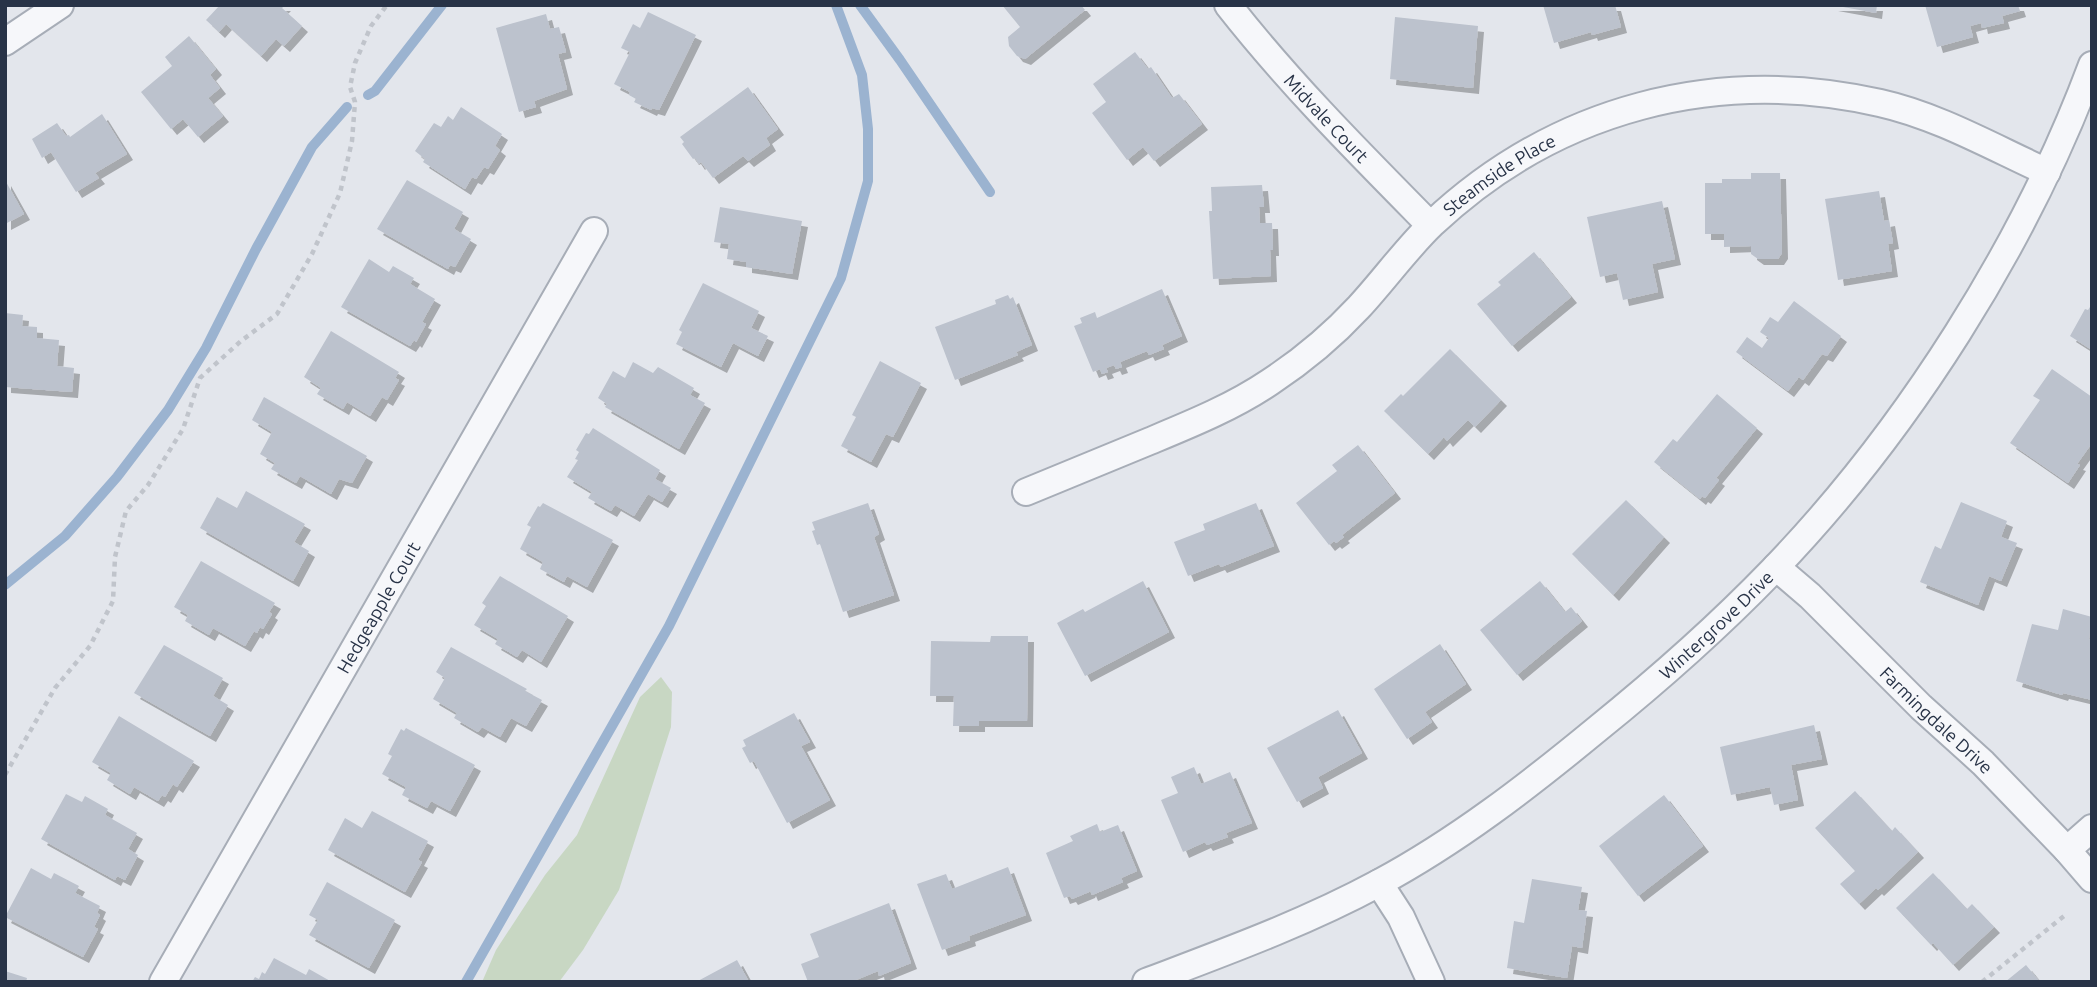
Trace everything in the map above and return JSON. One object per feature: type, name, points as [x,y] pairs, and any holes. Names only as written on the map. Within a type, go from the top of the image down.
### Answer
[{"type":"street","points":[[5,42],[60,5]]},
{"type":"street","name":"Midvale Court","points":[[1228,5],[1257,42],[1334,127],[1430,225]]},
{"type":"street","name":"Wintergrove Drive","points":[[1146,982],[1257,940],[1379,883],[1460,832],[1531,784],[1658,680],[1776,566],[1848,484],[1914,397],[1973,306],[2046,172],[2092,65]]},
{"type":"street","name":"Steamside Place","points":[[1026,492],[1195,422],[1271,382],[1317,347],[1359,307],[1430,225],[1496,171],[1546,141],[1627,109],[1682,96],[1740,90],[1797,90],[1882,103],[1937,121],[2046,172]]},
{"type":"street","name":"Hedgeapple Court","points":[[163,982],[594,231]]},
{"type":"street","name":"Farmingdale Drive","points":[[1776,566],[1810,596],[1921,707],[1983,763],[2092,879]]},
{"type":"street","points":[[2067,850],[2092,828]]},
{"type":"street","points":[[1379,883],[1401,917],[1431,982]]},
{"type":"path","points":[[5,775],[55,688],[90,646],[113,601],[115,557],[125,511],[148,485],[183,429],[200,378],[241,341],[277,314],[312,254],[340,193],[352,142],[355,102],[350,87],[355,63],[371,26],[387,5]]},
{"type":"path","points":[[1982,982],[2064,916]]},
{"type":"green space","points":[[661,677],[672,692],[671,727],[619,890],[583,950],[559,982],[482,982],[496,950],[545,875],[577,835],[640,697]]},
{"type":"building","points":[[220,5],[285,5],[282,8],[302,26],[284,46],[276,39],[261,56],[226,24],[219,32],[206,20]]},
{"type":"building","points":[[1002,5],[1081,5],[1085,10],[1025,59],[1017,56],[1009,46],[1008,37],[1020,27]]},
{"type":"building","points":[[1543,5],[1615,5],[1621,27],[1592,35],[1591,32],[1554,43]]},
{"type":"building","points":[[1832,5],[1877,5],[1876,13]]},
{"type":"building","points":[[1925,5],[2018,5],[2020,11],[2002,16],[2004,23],[1982,28],[1981,23],[1970,26],[1973,37],[1937,47]]},
{"type":"building","points":[[648,12],[696,35],[659,110],[651,110],[634,102],[636,99],[629,95],[630,92],[614,84],[630,52],[621,48],[633,24],[640,28]]},
{"type":"building","points":[[546,14],[550,29],[559,27],[566,52],[558,54],[567,89],[534,101],[536,107],[519,112],[496,28]]},
{"type":"building","points":[[1395,17],[1478,26],[1473,88],[1390,79]]},
{"type":"building","points":[[189,36],[216,69],[210,75],[220,88],[208,98],[223,116],[198,137],[183,119],[171,129],[141,92],[172,66],[165,57]]},
{"type":"building","points":[[1135,52],[1148,69],[1151,67],[1172,98],[1179,94],[1202,124],[1154,161],[1143,147],[1127,160],[1092,113],[1106,102],[1093,84]]},
{"type":"building","points":[[748,87],[778,129],[766,138],[770,145],[748,161],[743,156],[713,178],[701,162],[699,164],[693,159],[680,137]]},
{"type":"building","points":[[461,107],[502,134],[495,146],[500,150],[488,169],[484,167],[476,179],[472,177],[465,189],[423,162],[425,159],[415,151],[434,123],[441,127],[448,116],[453,120]]},
{"type":"building","points":[[102,114],[127,154],[95,173],[99,178],[76,192],[51,152],[42,158],[32,139],[57,123],[66,136],[70,137]]},
{"type":"building","points":[[1751,173],[1780,173],[1782,253],[1778,259],[1758,259],[1751,254],[1751,246],[1724,247],[1724,234],[1705,234],[1705,183],[1722,183],[1722,179],[1751,179]]},
{"type":"building","points":[[5,180],[24,214],[5,224]]},
{"type":"building","points":[[407,180],[463,212],[454,229],[471,239],[455,267],[450,265],[448,269],[377,229]]},
{"type":"building","points":[[1262,185],[1264,207],[1259,207],[1260,223],[1272,223],[1271,276],[1213,279],[1209,211],[1212,211],[1211,187]]},
{"type":"building","points":[[1879,191],[1884,221],[1889,220],[1893,243],[1888,244],[1892,271],[1838,280],[1825,199]]},
{"type":"building","points":[[1662,201],[1675,259],[1652,264],[1658,292],[1623,300],[1617,273],[1600,277],[1587,217]]},
{"type":"building","points":[[720,207],[802,221],[792,274],[746,267],[746,262],[727,259],[729,244],[714,242]]},
{"type":"building","points":[[1534,252],[1571,297],[1512,346],[1477,304],[1501,285],[1498,282]]},
{"type":"building","points":[[369,259],[389,272],[393,266],[414,278],[410,284],[435,299],[422,322],[426,324],[416,342],[414,340],[410,346],[341,307]]},
{"type":"building","points":[[703,283],[759,311],[751,328],[768,336],[758,356],[733,343],[721,367],[676,344],[682,332],[679,330]]},
{"type":"building","points":[[1162,289],[1182,336],[1162,345],[1164,349],[1149,355],[1147,351],[1120,362],[1122,367],[1116,369],[1114,365],[1106,368],[1108,372],[1102,374],[1100,369],[1093,372],[1074,326],[1082,323],[1080,318],[1095,312],[1097,318]]},
{"type":"building","points":[[1008,295],[1010,299],[1013,297],[1032,345],[1016,352],[1018,355],[955,380],[935,327],[996,304],[995,300]]},
{"type":"building","points":[[1794,301],[1841,336],[1827,356],[1822,354],[1803,380],[1799,377],[1788,391],[1736,352],[1747,337],[1762,348],[1769,338],[1760,332],[1770,317],[1778,322]]},
{"type":"building","points":[[2092,304],[2092,350],[2070,336],[2085,309],[2088,310]]},
{"type":"building","points":[[5,313],[23,315],[22,326],[37,327],[37,338],[59,340],[57,366],[74,368],[72,392],[5,387]]},
{"type":"building","points":[[331,331],[399,372],[395,378],[399,380],[387,400],[382,397],[370,416],[347,402],[343,409],[317,394],[321,388],[304,377]]},
{"type":"building","points":[[1450,349],[1501,400],[1475,427],[1468,420],[1447,441],[1444,437],[1428,454],[1384,411]]},
{"type":"building","points":[[880,361],[921,383],[893,437],[886,434],[871,462],[841,446],[856,417],[852,415]]},
{"type":"building","points":[[633,362],[653,373],[658,367],[694,388],[690,395],[705,403],[679,449],[605,407],[607,404],[598,398],[613,371],[625,378]]},
{"type":"building","points":[[2052,369],[2092,397],[2092,443],[2068,483],[2010,443],[2040,400],[2033,396]]},
{"type":"building","points":[[1717,394],[1757,428],[1716,478],[1719,480],[1705,498],[1702,496],[1700,499],[1654,462],[1673,439],[1677,442]]},
{"type":"building","points":[[264,397],[367,456],[352,483],[339,479],[331,494],[300,476],[296,483],[271,469],[275,463],[260,454],[272,432],[252,420]]},
{"type":"building","points":[[593,428],[660,470],[655,479],[671,488],[662,502],[648,494],[634,516],[615,505],[611,511],[588,498],[592,492],[567,477],[578,460],[575,459],[579,452],[576,450],[586,433],[589,434]]},
{"type":"building","points":[[1358,445],[1395,493],[1342,535],[1344,537],[1329,545],[1296,503],[1337,471],[1332,465]]},
{"type":"building","points":[[246,491],[305,524],[294,542],[309,551],[293,581],[200,528],[217,497],[237,508]]},
{"type":"building","points":[[1626,500],[1664,537],[1613,595],[1572,554]]},
{"type":"building","points":[[1961,502],[2007,521],[2001,537],[2017,543],[2001,581],[1989,576],[1978,605],[1920,582],[1935,546],[1941,549]]},
{"type":"building","points":[[543,503],[613,540],[587,587],[567,576],[564,582],[540,569],[543,562],[520,549],[531,527],[527,525],[538,506]]},
{"type":"building","points":[[868,503],[879,534],[874,537],[894,595],[843,612],[820,544],[817,545],[812,531],[815,530],[812,522]]},
{"type":"building","points":[[1256,503],[1274,546],[1221,567],[1219,564],[1188,576],[1174,542],[1205,530],[1203,524]]},
{"type":"building","points":[[201,561],[275,603],[263,629],[260,627],[257,633],[254,631],[245,646],[213,628],[209,635],[185,621],[188,615],[174,607]]},
{"type":"building","points":[[500,576],[568,616],[541,662],[522,650],[517,657],[495,644],[498,639],[474,625],[486,606],[482,603]]},
{"type":"building","points":[[1143,581],[1169,632],[1085,676],[1057,623],[1083,609],[1085,612]]},
{"type":"building","points":[[1540,581],[1565,612],[1571,607],[1582,621],[1517,675],[1480,630]]},
{"type":"building","points":[[2063,609],[2092,617],[2089,639],[2092,640],[2092,700],[2063,693],[2062,695],[2016,681],[2032,624],[2058,630]]},
{"type":"building","points":[[991,636],[1028,636],[1027,721],[979,721],[979,726],[953,726],[954,696],[930,696],[931,641],[990,642]]},
{"type":"building","points":[[1440,644],[1466,684],[1425,712],[1432,722],[1407,739],[1374,689]]},
{"type":"building","points":[[164,645],[223,678],[213,696],[228,705],[210,736],[134,693]]},
{"type":"building","points":[[451,647],[542,700],[526,726],[511,718],[500,737],[482,727],[478,732],[454,718],[457,713],[433,699],[445,678],[436,672]]},
{"type":"building","points":[[1338,710],[1362,753],[1318,777],[1323,788],[1297,802],[1267,748]]},
{"type":"building","points":[[794,713],[810,742],[801,746],[830,800],[787,823],[754,761],[750,763],[742,748],[746,746],[743,740]]},
{"type":"building","points":[[119,716],[194,761],[177,787],[173,784],[165,797],[162,795],[158,801],[134,787],[130,794],[107,780],[111,773],[92,762]]},
{"type":"building","points":[[1814,725],[1822,759],[1791,765],[1798,800],[1774,805],[1770,787],[1731,795],[1720,747]]},
{"type":"building","points":[[406,728],[475,765],[450,811],[431,801],[427,808],[402,795],[406,787],[382,774],[392,756],[388,754],[391,748],[401,729],[404,731]]},
{"type":"building","points":[[1194,767],[1201,784],[1230,772],[1252,823],[1226,833],[1228,837],[1207,845],[1205,842],[1183,852],[1161,800],[1178,793],[1171,777]]},
{"type":"building","points":[[1855,791],[1892,831],[1895,827],[1918,852],[1859,904],[1840,884],[1855,871],[1815,828]]},
{"type":"building","points":[[66,794],[82,802],[85,796],[108,809],[105,815],[137,833],[128,849],[138,855],[125,880],[117,876],[115,880],[41,839]]},
{"type":"building","points":[[1664,795],[1703,846],[1638,896],[1599,846]]},
{"type":"building","points":[[372,811],[428,841],[418,860],[422,862],[405,892],[328,850],[345,818],[362,828]]},
{"type":"building","points":[[1097,824],[1100,832],[1118,825],[1137,871],[1121,878],[1123,882],[1092,895],[1090,890],[1072,899],[1070,896],[1064,898],[1046,853],[1073,841],[1070,836]]},
{"type":"building","points":[[1008,867],[1026,915],[969,936],[970,940],[942,950],[917,884],[946,874],[952,889]]},
{"type":"building","points":[[31,868],[51,879],[54,873],[79,886],[75,893],[100,906],[97,913],[100,915],[94,927],[98,929],[83,957],[5,917]]},
{"type":"building","points":[[1933,873],[1967,909],[1972,904],[1994,927],[1953,965],[1896,908]]},
{"type":"building","points":[[1532,879],[1582,887],[1578,910],[1587,911],[1582,948],[1572,946],[1567,978],[1507,968],[1514,921],[1524,923]]},
{"type":"building","points":[[327,882],[395,920],[369,968],[309,935],[318,920],[309,915]]},
{"type":"building","points":[[889,903],[911,963],[879,976],[878,971],[851,982],[808,982],[801,964],[819,957],[810,934]]},
{"type":"building","points":[[274,958],[306,975],[309,969],[332,982],[252,982],[255,977],[259,979],[262,972],[265,974]]},
{"type":"building","points":[[737,960],[749,982],[696,982]]},
{"type":"building","points":[[2026,965],[2040,982],[2005,982]]},
{"type":"building","points":[[5,971],[27,978],[26,982],[5,982]]},
{"type":"waterway","points":[[368,95],[375,91],[442,5]]},
{"type":"waterway","points":[[466,982],[669,626],[841,278],[868,181],[868,129],[862,75],[836,5]]},
{"type":"waterway","points":[[860,5],[990,192]]},
{"type":"waterway","points":[[5,585],[65,536],[117,477],[168,410],[206,348],[312,147],[347,107]]}]
